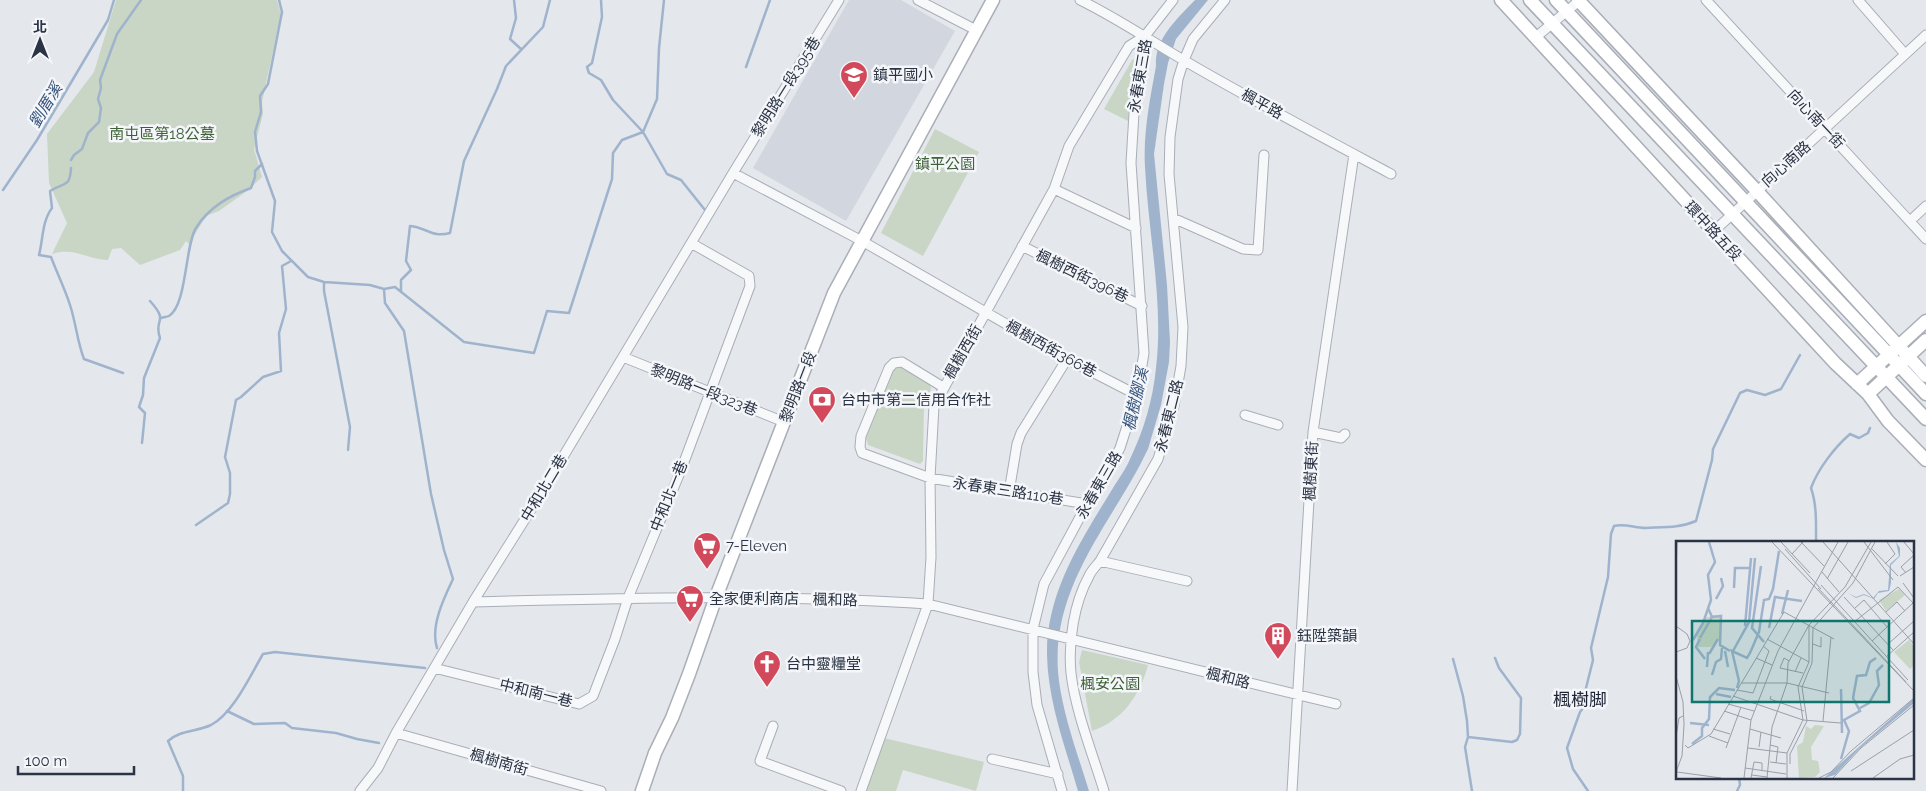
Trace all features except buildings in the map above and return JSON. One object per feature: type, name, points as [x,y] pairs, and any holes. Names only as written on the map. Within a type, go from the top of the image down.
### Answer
[{"type":"street","name":"黎明路一段395巷","points":[[691,243],[839,0]]},
{"type":"street","points":[[918,0],[976,30]]},
{"type":"street","name":"黎明路一段","points":[[642,791],[655,753],[686,683],[716,597],[834,293],[993,0]]},
{"type":"street","points":[[1080,0],[1114,17],[1148,38]]},
{"type":"street","name":"永春東三路","points":[[1062,791],[1037,705],[1033,672],[1033,629],[1044,584],[1086,504],[1120,448],[1138,395],[1144,353],[1131,163],[1132,137],[1136,93],[1148,38],[1173,0]]},
{"type":"street","name":"永春東二路","points":[[1104,791],[1082,722],[1071,674],[1071,640],[1078,604],[1088,576],[1100,560],[1158,459],[1174,406],[1181,366],[1183,327],[1169,174],[1170,137],[1178,79],[1184,60],[1194,39],[1225,0]]},
{"type":"street","name":"環中路五段","points":[[1501,0],[1834,363],[1868,394],[1888,421],[1926,460]]},
{"type":"street","name":"環中路五段","points":[[1530,0],[1926,419]]},
{"type":"street","points":[[1556,0],[1746,202],[1894,350],[1909,356],[1926,376]]},
{"type":"street","points":[[1536,37],[1579,0],[1756,190],[1894,350],[1899,365],[1926,394]]},
{"type":"street","name":"向心南一街","points":[[1706,0],[1926,239]]},
{"type":"street","points":[[1858,0],[1905,54]]},
{"type":"street","name":"向心南路","points":[[1713,232],[1733,215],[1756,190],[1926,35]]},
{"type":"street","name":"楓平路","points":[[1148,38],[1184,60],[1391,174]]},
{"type":"street","name":"楓樹西街","points":[[861,791],[928,604],[931,556],[930,478],[934,406],[1054,189],[1069,146],[1129,46],[1148,38]]},
{"type":"street","name":"楓樹東街","points":[[1292,791],[1313,432],[1354,154]]},
{"type":"street","points":[[1173,218],[1243,249],[1258,250],[1264,155]]},
{"type":"street","points":[[733,173],[862,241]]},
{"type":"street","points":[[1054,189],[1136,228]]},
{"type":"street","points":[[1910,221],[1926,206]]},
{"type":"street","name":"楓樹西街366巷","points":[[862,241],[1067,359],[1138,395]]},
{"type":"street","name":"中和北二巷","points":[[360,791],[378,768],[396,733],[473,602],[623,358],[691,243]]},
{"type":"street","name":"中和北一巷","points":[[628,598],[681,470],[750,286],[749,276],[691,243]]},
{"type":"street","name":"楓樹西街396巷","points":[[1022,246],[1142,306]]},
{"type":"street","points":[[1857,384],[1926,321]]},
{"type":"street","points":[[1868,394],[1926,340]]},
{"type":"street","name":"黎明路一段323巷","points":[[623,358],[784,422]]},
{"type":"street","points":[[1009,492],[1017,444],[1021,433],[1067,359]]},
{"type":"street","name":"永春東三路110巷","points":[[943,387],[902,362],[894,363],[889,368],[860,442],[862,453],[930,478],[1086,504]]},
{"type":"street","points":[[1245,415],[1278,425]]},
{"type":"street","points":[[1313,432],[1341,438],[1345,434]]},
{"type":"street","points":[[1100,560],[1187,581]]},
{"type":"street","name":"楓和路","points":[[473,602],[716,597],[869,600],[928,604],[1336,704]]},
{"type":"street","name":"中和南一巷","points":[[434,668],[579,704],[593,696],[616,639],[628,598]]},
{"type":"street","points":[[773,726],[760,761],[840,791]]},
{"type":"street","name":"楓樹南街","points":[[396,733],[601,791]]},
{"type":"street","points":[[992,759],[1058,774]]},
{"type":"shaded area","name":"鎮平國小","points":[[849,0],[901,0],[955,31],[846,221],[753,168]]},
{"type":"green space","name":"南屯區第18公墓","points":[[116,0],[277,0],[281,14],[262,102],[263,114],[254,149],[262,177],[247,191],[219,211],[206,216],[189,244],[186,241],[180,250],[140,265],[121,248],[112,249],[108,260],[67,252],[52,254],[67,223],[49,183],[47,134],[94,72]]},
{"type":"green space","points":[[1139,56],[1130,96],[1128,121],[1104,109],[1132,60]]},
{"type":"green space","name":"鎮平公園","points":[[935,129],[979,152],[923,256],[881,233]]},
{"type":"green space","points":[[898,365],[930,383],[931,389],[924,405],[923,461],[920,464],[868,445],[866,438],[892,371]]},
{"type":"green space","name":"楓安公園","points":[[1082,650],[1148,665],[1143,680],[1131,703],[1111,722],[1092,731],[1079,662]]},
{"type":"green space","points":[[884,738],[984,762],[976,791],[903,770],[896,791],[864,791]]},
{"type":"water","points":[[1195,0],[1208,0],[1176,39],[1168,63],[1154,154],[1167,285],[1170,342],[1169,362],[1161,405],[1148,449],[1081,567],[1062,621],[1058,650],[1061,695],[1089,791],[1078,791],[1050,690],[1047,655],[1048,632],[1059,588],[1068,567],[1089,527],[1128,463],[1140,437],[1150,403],[1155,380],[1158,318],[1145,167],[1146,129],[1156,56],[1159,47],[1168,30]]},
{"type":"waterway","name":"劉厝溪","points":[[3,190],[37,140],[108,20],[114,0]]},
{"type":"waterway","points":[[71,160],[82,149],[88,133],[99,122],[101,108],[98,99],[101,88],[100,80],[117,34],[141,0]]},
{"type":"waterway","points":[[279,0],[282,12],[268,84],[260,96],[261,112],[255,132],[257,151],[275,201],[272,232],[282,251],[308,277],[324,282],[370,285],[384,289]]},
{"type":"waterway","points":[[514,0],[516,18],[510,39],[521,49]]},
{"type":"waterway","points":[[401,292],[401,280],[411,270],[406,261],[410,226],[434,234],[450,233],[464,161],[506,66],[543,27],[550,0]]},
{"type":"waterway","points":[[601,0],[602,17],[592,63],[587,67],[589,73],[601,80],[613,100],[643,132],[667,174],[681,180],[705,210]]},
{"type":"waterway","points":[[437,648],[435,631],[439,612],[453,579],[431,494],[404,331],[385,303],[384,289],[395,287],[464,342],[534,353],[547,311],[569,313],[612,179],[613,153],[622,140],[643,132],[657,99],[659,48],[664,0]]},
{"type":"waterway","points":[[746,67],[770,0]]},
{"type":"waterway","points":[[161,318],[169,316],[175,310],[179,300],[183,288],[192,236],[196,228],[213,208],[251,188],[255,171],[262,164]]},
{"type":"waterway","points":[[71,168],[68,182],[50,191],[52,208],[45,225],[39,255],[51,257],[70,305],[84,359],[123,373]]},
{"type":"waterway","points":[[196,525],[228,503],[230,473],[225,457],[236,400],[263,377],[281,371],[279,333],[286,309],[282,266],[291,261]]},
{"type":"waterway","points":[[324,282],[324,291],[350,427],[348,450]]},
{"type":"waterway","points":[[142,443],[145,413],[139,407],[143,395],[144,378],[160,338],[158,332],[159,313],[150,301]]},
{"type":"waterway","points":[[1588,791],[1573,769],[1567,748],[1580,712],[1588,702],[1586,688],[1593,660],[1591,648],[1608,577],[1611,534],[1614,526],[1665,527],[1684,525],[1696,521],[1712,460],[1713,449],[1740,393],[1747,390],[1765,395],[1781,389],[1800,355]]},
{"type":"waterway","points":[[1816,541],[1815,508],[1811,488],[1814,481],[1832,452],[1850,434],[1859,438],[1868,433],[1870,428]]},
{"type":"waterway","points":[[183,791],[183,776],[168,741],[173,737],[211,725],[219,720],[241,693],[263,654],[275,652],[425,668]]},
{"type":"waterway","points":[[1468,737],[1512,742],[1517,740],[1520,734],[1521,698],[1499,668],[1495,658]]},
{"type":"waterway","points":[[1453,659],[1463,696],[1467,721],[1468,737],[1465,747],[1472,791]]},
{"type":"waterway","points":[[227,711],[254,724],[285,723],[292,728],[336,733],[379,743]]},
{"type":"waterway","points":[[1737,791],[1740,785],[1739,778]]},
{"type":"place","name":"鎮平國小","points":[[854,99]]},
{"type":"place","name":"台中市第二信用合作社","points":[[822,424]]},
{"type":"place","name":"7-Eleven","points":[[707,570]]},
{"type":"place","name":"全家便利商店","points":[[690,623]]},
{"type":"place","name":"鈺陞築韻","points":[[1278,660]]},
{"type":"place","name":"台中靈糧堂","points":[[767,688]]},
{"type":"district","name":"楓樹脚","points":[[1580,700]]},
{"type":"water label","name":"楓樹腳溪","points":[[1135,399]]}]
